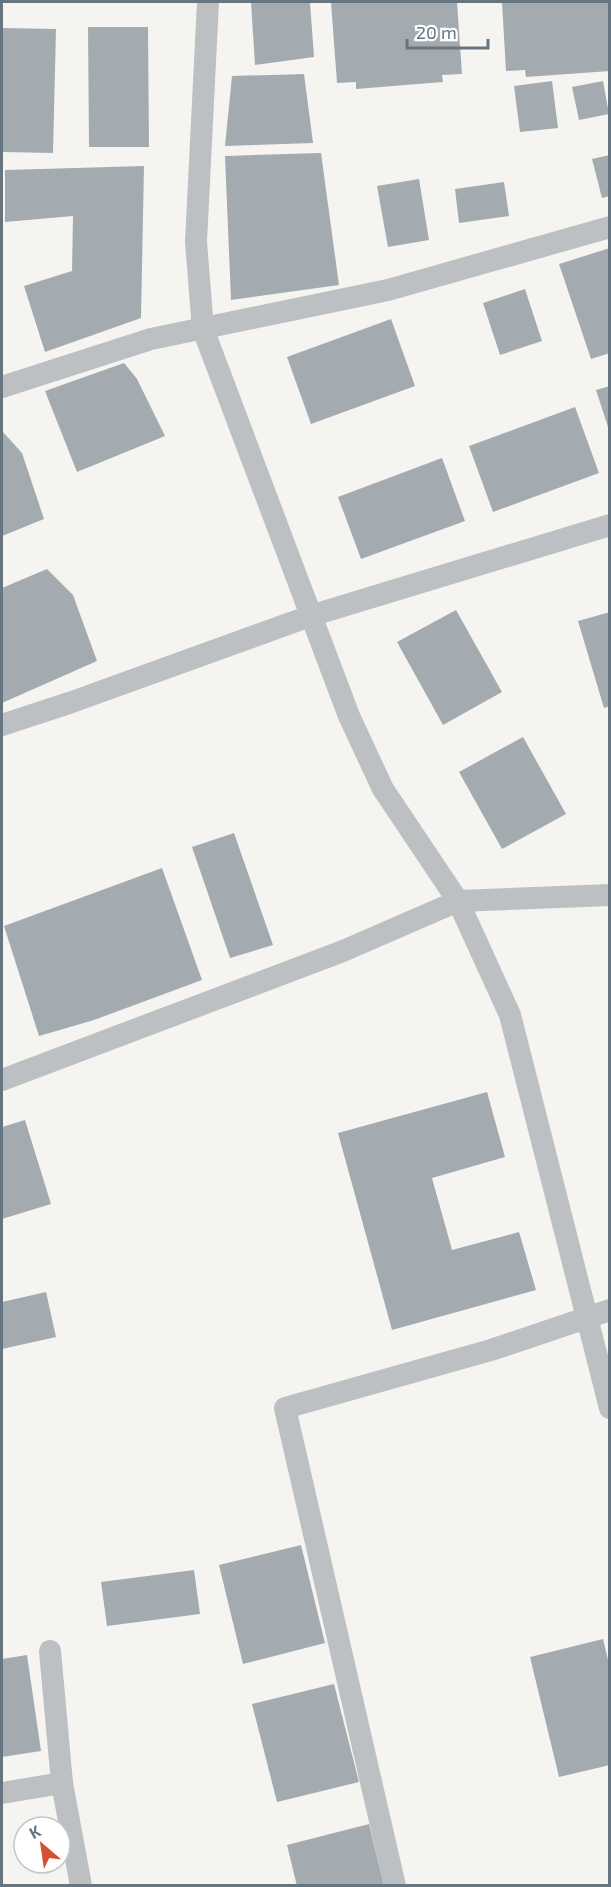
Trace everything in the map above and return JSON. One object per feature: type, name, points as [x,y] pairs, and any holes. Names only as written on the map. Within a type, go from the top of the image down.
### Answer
[{"type":"street","points":[[208,2],[196,242],[203,329],[349,716],[383,789],[458,901],[510,1015],[609,1408]]},
{"type":"street","points":[[2,387],[151,339],[388,290],[609,227]]},
{"type":"street","points":[[2,725],[310,616],[609,525]]},
{"type":"street","points":[[2,1080],[343,951],[458,901],[609,894]]},
{"type":"street","points":[[395,1886],[285,1408],[491,1350],[609,1310]]},
{"type":"street","points":[[50,1651],[62,1783],[81,1886]]},
{"type":"street","points":[[2,1793],[62,1783]]},
{"type":"building","points":[[251,2],[310,2],[314,57],[255,65]]},
{"type":"building","points":[[331,2],[457,2],[462,74],[442,75],[443,82],[356,89],[356,82],[337,83]]},
{"type":"building","points":[[502,2],[610,2],[610,71],[526,77],[525,70],[506,71]]},
{"type":"building","points":[[88,27],[148,27],[149,147],[89,147]]},
{"type":"building","points":[[2,28],[56,29],[53,153],[2,152]]},
{"type":"building","points":[[304,74],[313,143],[225,146],[232,76]]},
{"type":"building","points":[[552,81],[558,128],[520,132],[514,86]]},
{"type":"building","points":[[603,81],[609,114],[579,120],[572,87]]},
{"type":"building","points":[[321,153],[339,285],[231,300],[225,156]]},
{"type":"building","points":[[610,155],[610,196],[602,198],[592,159]]},
{"type":"building","points":[[144,166],[141,318],[45,352],[24,286],[72,271],[73,216],[5,222],[5,170]]},
{"type":"building","points":[[419,179],[429,240],[388,247],[377,186]]},
{"type":"building","points":[[504,182],[509,216],[459,223],[455,189]]},
{"type":"building","points":[[610,248],[610,353],[591,359],[559,264]]},
{"type":"building","points":[[525,289],[542,341],[500,355],[483,303]]},
{"type":"building","points":[[391,319],[415,386],[311,424],[287,357]]},
{"type":"building","points":[[124,363],[137,379],[165,436],[77,472],[45,391]]},
{"type":"building","points":[[610,386],[610,430],[609,430],[596,390]]},
{"type":"building","points":[[575,407],[599,473],[493,512],[469,446]]},
{"type":"building","points":[[2,431],[22,453],[44,519],[2,536]]},
{"type":"building","points":[[442,458],[465,521],[361,559],[338,497]]},
{"type":"building","points":[[47,569],[73,595],[97,661],[2,703],[2,588]]},
{"type":"building","points":[[456,610],[502,692],[443,725],[397,642]]},
{"type":"building","points":[[610,612],[610,706],[604,708],[578,621]]},
{"type":"building","points":[[523,737],[566,814],[502,849],[459,772]]},
{"type":"building","points":[[234,833],[273,945],[230,958],[192,847]]},
{"type":"building","points":[[162,868],[202,980],[94,1020],[39,1036],[4,926]]},
{"type":"building","points":[[487,1092],[505,1157],[432,1178],[452,1250],[519,1232],[536,1290],[392,1330],[338,1133]]},
{"type":"building","points":[[25,1120],[51,1204],[2,1219],[2,1127]]},
{"type":"building","points":[[46,1292],[56,1337],[2,1349],[2,1302]]},
{"type":"building","points":[[301,1545],[325,1643],[243,1664],[219,1565]]},
{"type":"building","points":[[194,1570],[200,1614],[107,1626],[101,1582]]},
{"type":"building","points":[[603,1639],[610,1668],[610,1765],[559,1777],[530,1657]]},
{"type":"building","points":[[27,1655],[41,1751],[2,1757],[2,1659]]},
{"type":"building","points":[[334,1684],[359,1782],[277,1802],[252,1704]]},
{"type":"building","points":[[369,1824],[384,1886],[297,1886],[287,1845]]}]
